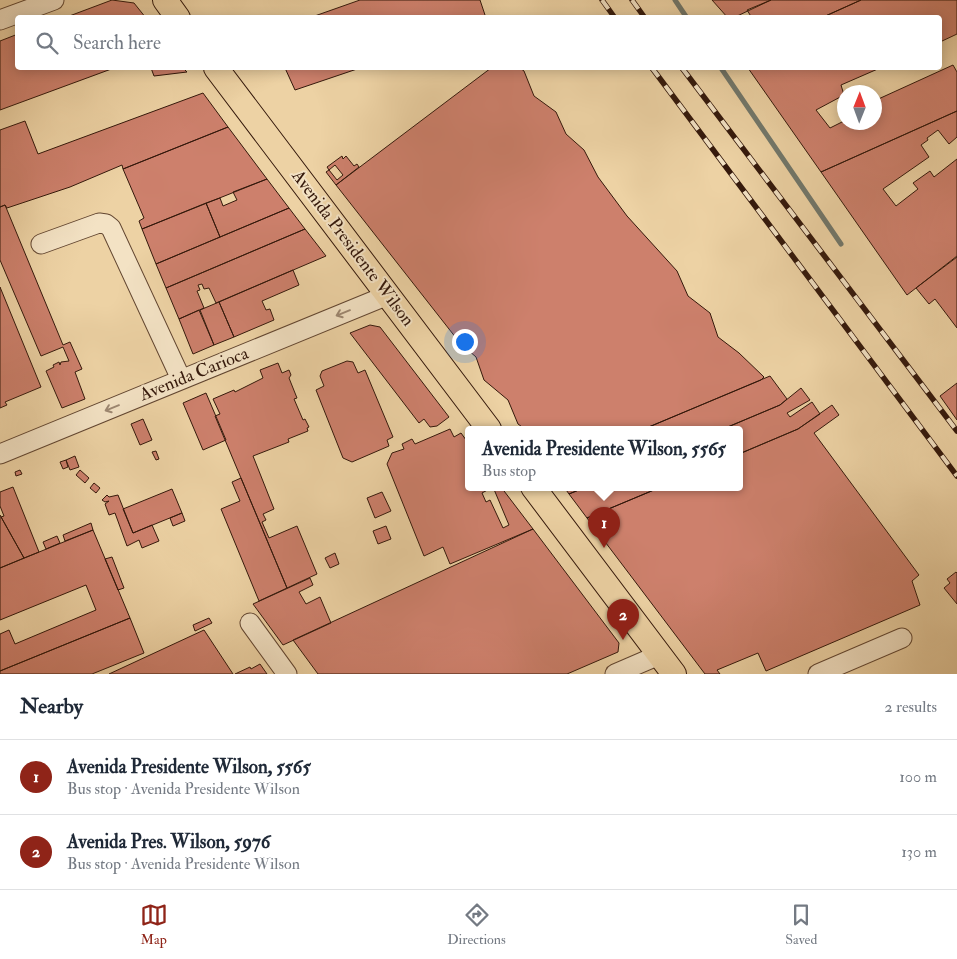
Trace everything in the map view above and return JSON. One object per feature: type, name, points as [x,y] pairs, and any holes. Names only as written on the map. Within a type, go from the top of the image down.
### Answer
[{"type":"main road","points":[[165,0],[176,15]]},
{"type":"main road","name":"Avenida Presidente Wilson","points":[[218,70],[487,426]]},
{"type":"main road","points":[[536,491],[674,674]]},
{"type":"street","points":[[0,20],[54,0]]},
{"type":"street","points":[[41,244],[99,223],[106,224],[111,228],[181,380]]},
{"type":"street","name":"Avenida Carioca","points":[[0,454],[388,295]]},
{"type":"street","points":[[250,623],[287,674]]},
{"type":"street","points":[[818,674],[902,638]]},
{"type":"street","points":[[615,674],[659,655]]},
{"type":"building","points":[[112,0],[134,3],[144,15],[72,15]]},
{"type":"building","points":[[360,0],[480,0],[485,15],[318,15]]},
{"type":"building","points":[[712,0],[771,0],[739,15],[725,15]]},
{"type":"building","points":[[771,0],[861,0],[828,15],[750,15],[747,10]]},
{"type":"building","points":[[861,0],[957,0],[957,34],[942,41],[942,15],[828,15]]},
{"type":"building","points":[[15,35],[15,70],[109,70],[0,110],[0,41]]},
{"type":"building","points":[[953,65],[957,72],[957,111],[821,172],[749,70],[875,70],[837,85],[837,99],[816,110],[830,128],[837,124],[837,130],[882,130],[882,97]]},
{"type":"building","points":[[152,70],[185,70],[187,72],[154,76]]},
{"type":"building","points":[[286,70],[354,70],[295,90]]},
{"type":"building","points":[[488,70],[523,70],[534,96],[556,112],[566,134],[584,150],[598,177],[627,216],[677,271],[688,296],[710,313],[718,337],[739,353],[764,377],[761,380],[651,426],[521,426],[518,424],[508,400],[484,380],[476,357],[460,343],[336,185]]},
{"type":"building","points":[[203,93],[228,127],[123,169],[122,165],[70,187],[7,208],[5,205],[0,207],[0,130],[25,121],[38,154]]},
{"type":"building","points":[[957,111],[957,137],[949,144],[938,130],[921,145],[929,157],[883,189],[896,206],[918,189],[913,183],[930,171],[934,177],[957,159],[957,256],[907,295],[821,172]]},
{"type":"building","points":[[228,127],[267,179],[142,229],[139,221],[144,218],[123,169]]},
{"type":"building","points":[[342,156],[343,159],[346,156],[354,166],[357,164],[359,167],[336,185],[326,172],[329,170],[327,167]],"holes":[[[335,165],[343,175],[337,180],[329,170]]]},
{"type":"building","points":[[267,179],[289,208],[220,237],[206,203],[220,198],[223,206],[237,200],[233,192]]},
{"type":"building","points":[[206,203],[220,237],[156,264],[142,229]]},
{"type":"building","points":[[5,205],[63,345],[70,342],[82,369],[75,372],[85,399],[62,408],[46,371],[59,362],[60,365],[61,362],[69,361],[63,347],[41,356],[0,260],[0,207]]},
{"type":"building","points":[[289,208],[305,229],[166,288],[156,264]]},
{"type":"building","points":[[305,229],[326,256],[216,303],[209,288],[204,289],[202,284],[198,285],[200,290],[197,291],[204,308],[179,319],[166,288]]},
{"type":"building","points":[[957,257],[957,328],[935,299],[929,304],[916,288]]},
{"type":"building","points":[[293,270],[299,285],[262,301],[266,310],[270,309],[274,320],[234,337],[219,302]]},
{"type":"building","points":[[0,287],[41,387],[5,402],[7,405],[0,408]]},
{"type":"building","points":[[219,302],[234,337],[214,345],[200,310]]},
{"type":"building","points":[[199,310],[214,345],[193,354],[179,319]]},
{"type":"building","points":[[370,325],[380,327],[449,417],[437,426],[430,427],[424,419],[419,423],[350,333]]},
{"type":"building","points":[[347,361],[353,362],[358,373],[365,370],[393,437],[387,440],[389,446],[352,462],[343,458],[316,390],[324,386],[320,376],[322,371]]},
{"type":"building","points":[[278,363],[282,373],[289,370],[291,375],[289,378],[297,398],[294,399],[303,420],[305,419],[309,427],[307,428],[308,431],[288,439],[289,442],[253,456],[274,509],[263,514],[266,520],[262,522],[269,538],[297,526],[317,574],[287,588],[215,416],[220,414],[213,399],[234,390],[235,392],[263,378],[260,370]]},
{"type":"building","points":[[770,376],[787,399],[780,405],[730,426],[651,426]]},
{"type":"building","points":[[957,383],[957,420],[940,396]]},
{"type":"building","points":[[801,388],[810,400],[787,413],[790,417],[812,402],[820,414],[798,429],[743,452],[743,426],[730,426],[780,405]]},
{"type":"building","points":[[206,393],[226,440],[203,450],[183,403]]},
{"type":"building","points":[[832,405],[839,415],[814,433],[919,575],[912,581],[920,605],[766,671],[758,653],[717,670],[720,674],[705,674],[587,518],[651,491],[743,491],[743,452],[798,429]]},
{"type":"building","points":[[143,419],[152,440],[140,445],[131,424]]},
{"type":"building","points":[[450,429],[454,437],[461,433],[465,438],[465,491],[486,491],[482,493],[486,502],[490,500],[503,528],[509,525],[495,491],[504,491],[533,529],[450,564],[443,547],[424,556],[387,464],[392,453],[404,449],[402,444],[412,439],[415,444]]},
{"type":"building","points":[[156,451],[159,459],[156,460],[152,452]]},
{"type":"building","points":[[75,456],[79,467],[70,470],[66,460]]},
{"type":"building","points":[[66,460],[68,467],[63,469],[60,462]]},
{"type":"building","points":[[20,470],[22,474],[16,476],[15,472]]},
{"type":"building","points":[[80,470],[89,478],[85,483],[76,475]]},
{"type":"building","points":[[241,478],[287,588],[259,601],[221,509],[240,501],[232,482]]},
{"type":"building","points":[[94,483],[100,488],[96,493],[90,488]]},
{"type":"building","points":[[13,487],[39,552],[24,558],[1,517],[4,516],[0,506],[0,492]]},
{"type":"building","points":[[172,489],[182,513],[133,533],[123,509]]},
{"type":"building","points":[[576,491],[651,491],[587,518],[569,494]]},
{"type":"building","points":[[382,492],[391,511],[375,518],[367,498]]},
{"type":"building","points":[[107,495],[109,497],[118,495],[133,533],[152,525],[159,541],[142,548],[139,540],[127,546],[115,513],[109,515],[105,504],[109,501],[105,502],[102,500]]},
{"type":"building","points":[[182,513],[185,521],[173,526],[170,518]]},
{"type":"building","points":[[0,515],[24,558],[0,568]]},
{"type":"building","points":[[91,523],[93,530],[65,541],[63,535]]},
{"type":"building","points":[[386,526],[391,539],[378,544],[373,531]]},
{"type":"building","points":[[533,529],[619,643],[618,652],[567,674],[318,674],[293,640]]},
{"type":"building","points":[[93,530],[130,618],[0,671],[0,634],[9,630],[15,644],[96,610],[86,585],[0,620],[0,568]]},
{"type":"building","points":[[57,536],[60,543],[46,549],[43,542]]},
{"type":"building","points":[[335,553],[339,564],[330,568],[325,558]]},
{"type":"building","points":[[112,557],[124,588],[118,590],[105,559]]},
{"type":"building","points":[[956,572],[957,604],[944,588],[950,583],[947,579]]},
{"type":"building","points":[[310,578],[313,585],[299,592],[306,604],[320,597],[331,623],[283,645],[253,604]]},
{"type":"building","points":[[130,618],[144,653],[92,674],[0,674],[0,671]]},
{"type":"building","points":[[209,618],[212,623],[195,631],[193,625]]},
{"type":"building","points":[[204,630],[233,674],[109,674]]},
{"type":"building","points":[[260,664],[267,674],[235,674],[250,667],[251,669]]},
{"type":"waterway","points":[[675,0],[685,15]]},
{"type":"waterway","points":[[722,70],[841,244]]},
{"type":"railway","points":[[602,0],[613,15]]},
{"type":"railway","points":[[632,0],[643,15]]},
{"type":"railway","points":[[653,70],[957,476]]},
{"type":"railway","points":[[684,70],[957,431]]},
{"type":"place","name":"Avenida Presidente Wilson, 5565","points":[[604,548]]},
{"type":"place","name":"Avenida Pres. Wilson, 5976","points":[[623,640]]}]
